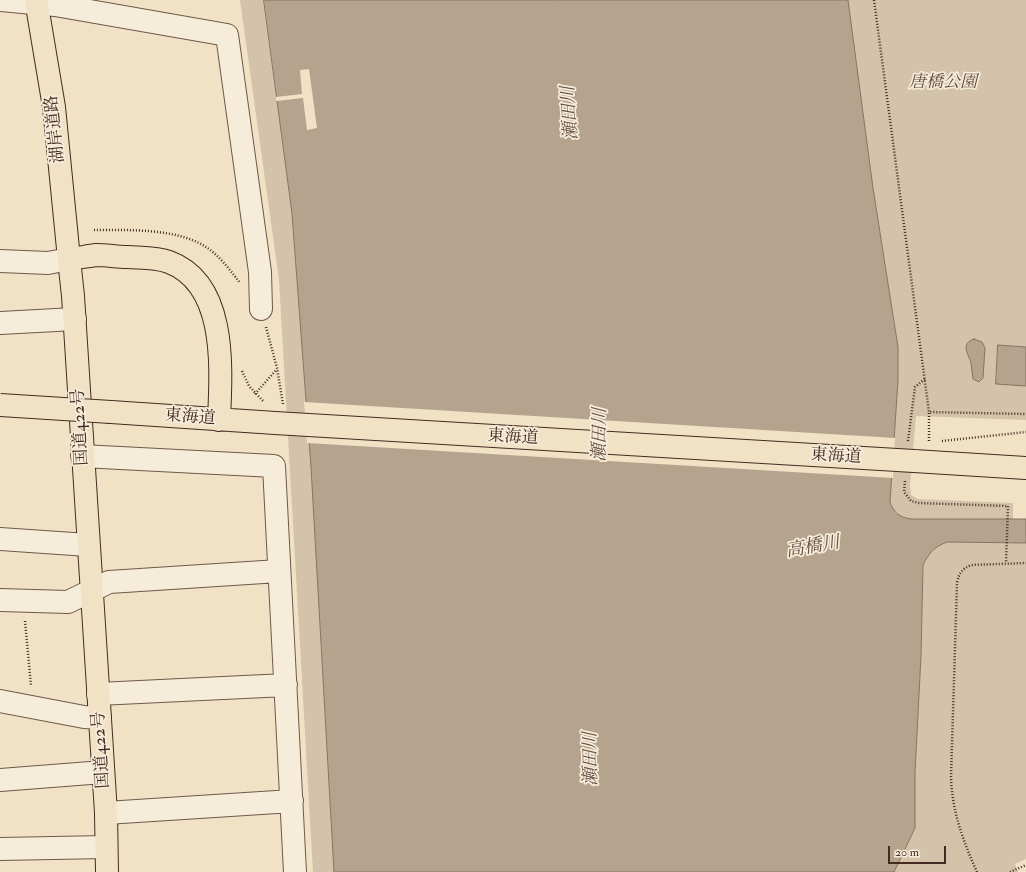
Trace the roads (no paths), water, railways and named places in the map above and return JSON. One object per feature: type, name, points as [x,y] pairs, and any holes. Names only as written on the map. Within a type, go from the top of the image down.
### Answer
[{"type":"main road","name":"湖岸道路","points":[[36,2],[54,107],[69,259]]},
{"type":"main road","points":[[69,259],[97,255],[148,258],[169,262],[185,270],[200,285],[210,304],[219,340],[219,420]]},
{"type":"main road","name":"国道422号","points":[[69,259],[75,319],[82,456],[106,813],[107,872]]},
{"type":"main road","name":"東海道","points":[[0,405],[275,424],[1026,468]]},
{"type":"street","points":[[0,0],[36,2],[227,35],[260,272],[261,309]]},
{"type":"street","points":[[0,261],[48,264],[69,259]]},
{"type":"street","points":[[0,323],[75,319]]},
{"type":"street","points":[[0,405],[80,410]]},
{"type":"street","points":[[82,456],[274,466],[295,872]]},
{"type":"street","points":[[0,539],[88,545]]},
{"type":"street","points":[[0,600],[68,602],[109,582],[279,571]]},
{"type":"street","points":[[98,694],[286,685]]},
{"type":"street","points":[[0,701],[84,717],[100,718]]},
{"type":"street","points":[[0,780],[103,772]]},
{"type":"street","points":[[106,813],[292,801]]},
{"type":"street","points":[[0,849],[106,847]]},
{"type":"water","points":[[264,0],[848,0],[873,188],[898,347],[898,380],[890,502],[893,509],[898,514],[911,519],[1026,519],[1026,543],[947,542],[932,551],[923,565],[921,656],[915,773],[915,828],[894,872],[334,872],[311,467],[292,214]]},
{"type":"water","points":[[974,339],[982,342],[985,348],[983,378],[979,382],[973,379],[971,363],[966,349],[967,343]]},
{"type":"water","points":[[998,345],[1026,347],[1026,386],[996,384]]},
{"type":"park label","name":"唐橋公園","points":[[943,83]]},
{"type":"water label","name":"瀬田川","points":[[571,113]]},
{"type":"water label","name":"瀬田川","points":[[601,435]]},
{"type":"water label","name":"高橋川","points":[[813,548]]},
{"type":"water label","name":"瀬田川","points":[[592,759]]}]
